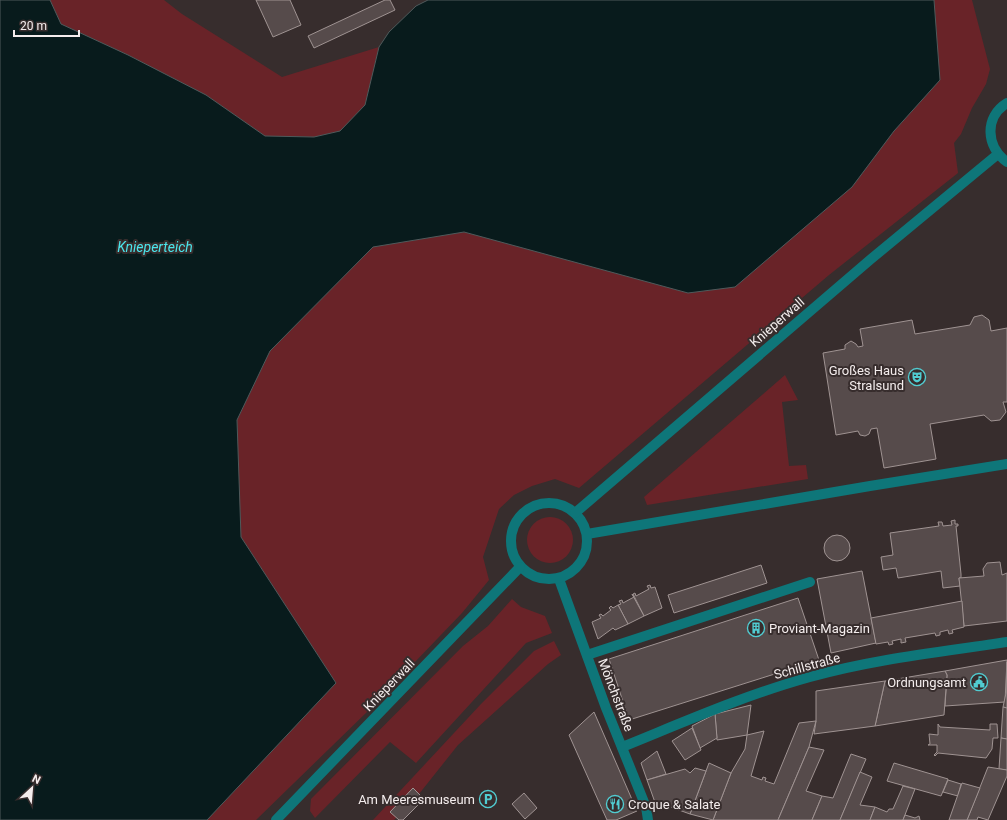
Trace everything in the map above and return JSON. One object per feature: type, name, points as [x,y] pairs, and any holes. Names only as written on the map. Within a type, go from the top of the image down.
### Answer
[{"type":"street","points":[[1007,103],[996,114],[991,124],[990,134],[992,144],[998,154],[1007,162]]},
{"type":"street","name":"Knieperwall","points":[[575,513],[811,309],[998,154]]},
{"type":"street","points":[[587,534],[1007,464]]},
{"type":"street","points":[[552,503],[564,506],[575,513],[583,523],[587,534],[588,546],[578,567],[559,579],[548,580],[528,574],[520,567],[513,556],[511,544],[512,531],[518,519],[527,510],[539,504],[552,503]]},
{"type":"street","name":"Knieperwall","points":[[276,820],[520,567]]},
{"type":"street","name":"Mönchstraße","points":[[559,579],[587,656],[646,807],[648,820]]},
{"type":"street","points":[[587,656],[810,582]]},
{"type":"street","name":"Schillstraße","points":[[622,747],[746,697],[811,677],[876,663],[1007,642]]},
{"type":"shaded area","points":[[50,0],[164,0],[182,14],[282,77],[379,47],[365,105],[340,132],[314,137],[265,136],[205,95],[128,55],[61,24]]},
{"type":"shaded area","points":[[934,0],[972,0],[990,69],[986,84],[972,108],[961,134],[954,143],[958,173],[829,275],[579,488],[555,479],[532,486],[514,495],[499,509],[483,557],[489,580],[462,613],[368,711],[256,820],[207,820],[336,683],[240,537],[237,420],[270,351],[373,246],[464,232],[565,258],[894,131],[940,80]]},
{"type":"shaded area","points":[[785,375],[798,400],[782,402],[789,466],[806,465],[808,479],[647,505],[644,497]]},
{"type":"shaded area","points":[[546,517],[554,517],[563,521],[569,527],[573,540],[569,553],[563,559],[554,563],[546,563],[537,559],[531,553],[527,544],[527,536],[531,527],[537,521]]},
{"type":"shaded area","points":[[512,599],[521,607],[545,616],[552,633],[526,643],[416,763],[390,742],[315,818],[310,811],[311,799],[463,646],[488,626]]},
{"type":"shaded area","points":[[554,641],[561,655],[548,664],[458,745],[419,794],[394,820],[373,820],[481,704],[534,651]]},
{"type":"water","name":"Knieperteich","points":[[0,0],[50,0],[61,24],[128,55],[206,95],[265,136],[314,137],[340,131],[365,105],[379,47],[389,32],[416,6],[428,0],[934,0],[940,80],[894,131],[852,187],[735,287],[688,293],[464,232],[373,247],[270,351],[237,420],[241,537],[336,683],[207,820],[0,820]]},
{"type":"building","points":[[256,0],[290,0],[301,25],[273,37]]},
{"type":"building","points":[[385,0],[390,0],[395,10],[314,48],[308,36]]},
{"type":"building","name":"Großes Haus Stralsund","points":[[982,315],[989,320],[991,331],[1007,328],[1007,402],[1003,402],[1006,412],[1000,420],[991,421],[984,415],[930,424],[936,459],[884,468],[877,428],[871,429],[869,434],[865,436],[860,435],[858,431],[836,435],[823,353],[845,349],[845,345],[851,341],[858,347],[863,346],[860,329],[912,320],[915,334],[970,325],[974,317]]},
{"type":"building","points":[[955,520],[955,524],[958,524],[958,526],[956,526],[961,574],[961,578],[959,578],[960,586],[943,588],[941,571],[898,578],[896,568],[883,570],[881,557],[893,555],[890,533],[939,526],[938,522],[942,522],[943,526],[952,525],[951,521]]},
{"type":"building","points":[[837,535],[846,539],[850,548],[846,557],[837,561],[828,557],[824,548],[828,539]]},
{"type":"building","points":[[1000,562],[1002,575],[1007,573],[1007,621],[964,626],[959,578],[984,576],[983,569],[987,563]]},
{"type":"building","points":[[761,565],[767,583],[674,613],[668,595]]},
{"type":"building","points":[[862,571],[876,643],[831,653],[817,579]]},
{"type":"building","points":[[650,585],[651,588],[655,587],[662,608],[644,616],[633,594],[635,593],[636,596],[649,589],[647,586]]},
{"type":"building","points":[[634,597],[644,616],[628,624],[618,605],[621,604],[619,601],[622,600],[623,603]]},
{"type":"building","name":"Proviant-Magazin","points":[[798,598],[819,660],[629,720],[609,659]]},
{"type":"building","points":[[962,601],[964,627],[952,630],[953,633],[949,634],[948,630],[940,632],[940,635],[936,636],[935,633],[905,638],[906,642],[901,643],[901,639],[892,641],[893,644],[889,645],[888,642],[876,644],[871,618]]},
{"type":"building","points":[[618,605],[628,624],[615,630],[613,628],[598,639],[592,622],[601,618],[599,615],[601,614],[603,616],[611,610],[609,608],[611,606],[613,608]]},
{"type":"building","points":[[1007,660],[1005,702],[945,706],[947,675],[945,671]]},
{"type":"building","points":[[1007,662],[1007,708],[1003,707],[1006,693]]},
{"type":"building","points":[[945,671],[947,675],[944,715],[875,726],[885,681]]},
{"type":"building","points":[[885,681],[875,726],[814,734],[816,721],[816,691]]},
{"type":"building","points":[[751,705],[747,735],[717,740],[715,714]]},
{"type":"building","points":[[1003,707],[1007,708],[1007,739],[1001,738]]},
{"type":"building","points":[[594,712],[637,811],[616,820],[607,820],[569,735]]},
{"type":"building","points":[[715,714],[717,738],[700,748],[692,726]]},
{"type":"building","points":[[816,721],[809,747],[778,820],[713,820],[731,773],[745,749],[747,735],[764,731],[751,776],[762,780],[763,777],[766,778],[765,781],[774,784],[799,723]]},
{"type":"building","points":[[938,724],[940,727],[990,730],[990,724],[997,724],[998,738],[993,738],[992,749],[986,758],[938,753],[935,756],[934,755],[937,752],[937,745],[928,745],[930,744],[929,734],[938,735]]},
{"type":"building","points":[[692,728],[701,750],[685,760],[672,741]]},
{"type":"building","points":[[1001,738],[1007,739],[1007,770],[999,769]]},
{"type":"building","points":[[809,747],[824,750],[806,791],[822,796],[812,820],[778,820]]},
{"type":"building","points":[[657,751],[666,774],[647,780],[641,763]]},
{"type":"building","points":[[851,754],[866,759],[840,820],[812,820],[822,796],[833,798]]},
{"type":"building","points":[[709,763],[731,773],[713,820],[690,814]]},
{"type":"building","points":[[894,763],[948,779],[941,796],[887,781]]},
{"type":"building","points":[[988,767],[1007,770],[1007,776],[988,820],[978,817],[977,820],[967,820]]},
{"type":"building","points":[[695,768],[706,771],[690,814],[665,805],[657,808],[647,780],[685,769],[690,773]]},
{"type":"building","points":[[860,772],[872,777],[860,805],[875,807],[870,820],[840,820]]},
{"type":"building","points":[[948,780],[961,784],[958,796],[943,792]]},
{"type":"building","points":[[962,783],[980,788],[967,820],[949,820]]},
{"type":"building","points":[[903,786],[915,789],[903,820],[870,820],[875,807],[887,812],[889,809],[893,809]]},
{"type":"building","points":[[413,788],[424,799],[403,820],[399,820],[390,812]]},
{"type":"building","points":[[524,793],[537,808],[525,819],[512,804]]},
{"type":"building","points":[[905,815],[915,818],[919,816],[920,820],[903,820]]},
{"type":"place","name":"Großes Haus Stralsund","points":[[917,377]]},
{"type":"place","name":"Proviant-Magazin","points":[[756,628]]},
{"type":"place","name":"Ordnungsamt","points":[[979,682]]},
{"type":"place","name":"Am Meeresmuseum","points":[[488,799]]},
{"type":"place","name":"Croque & Salate","points":[[615,804]]}]
